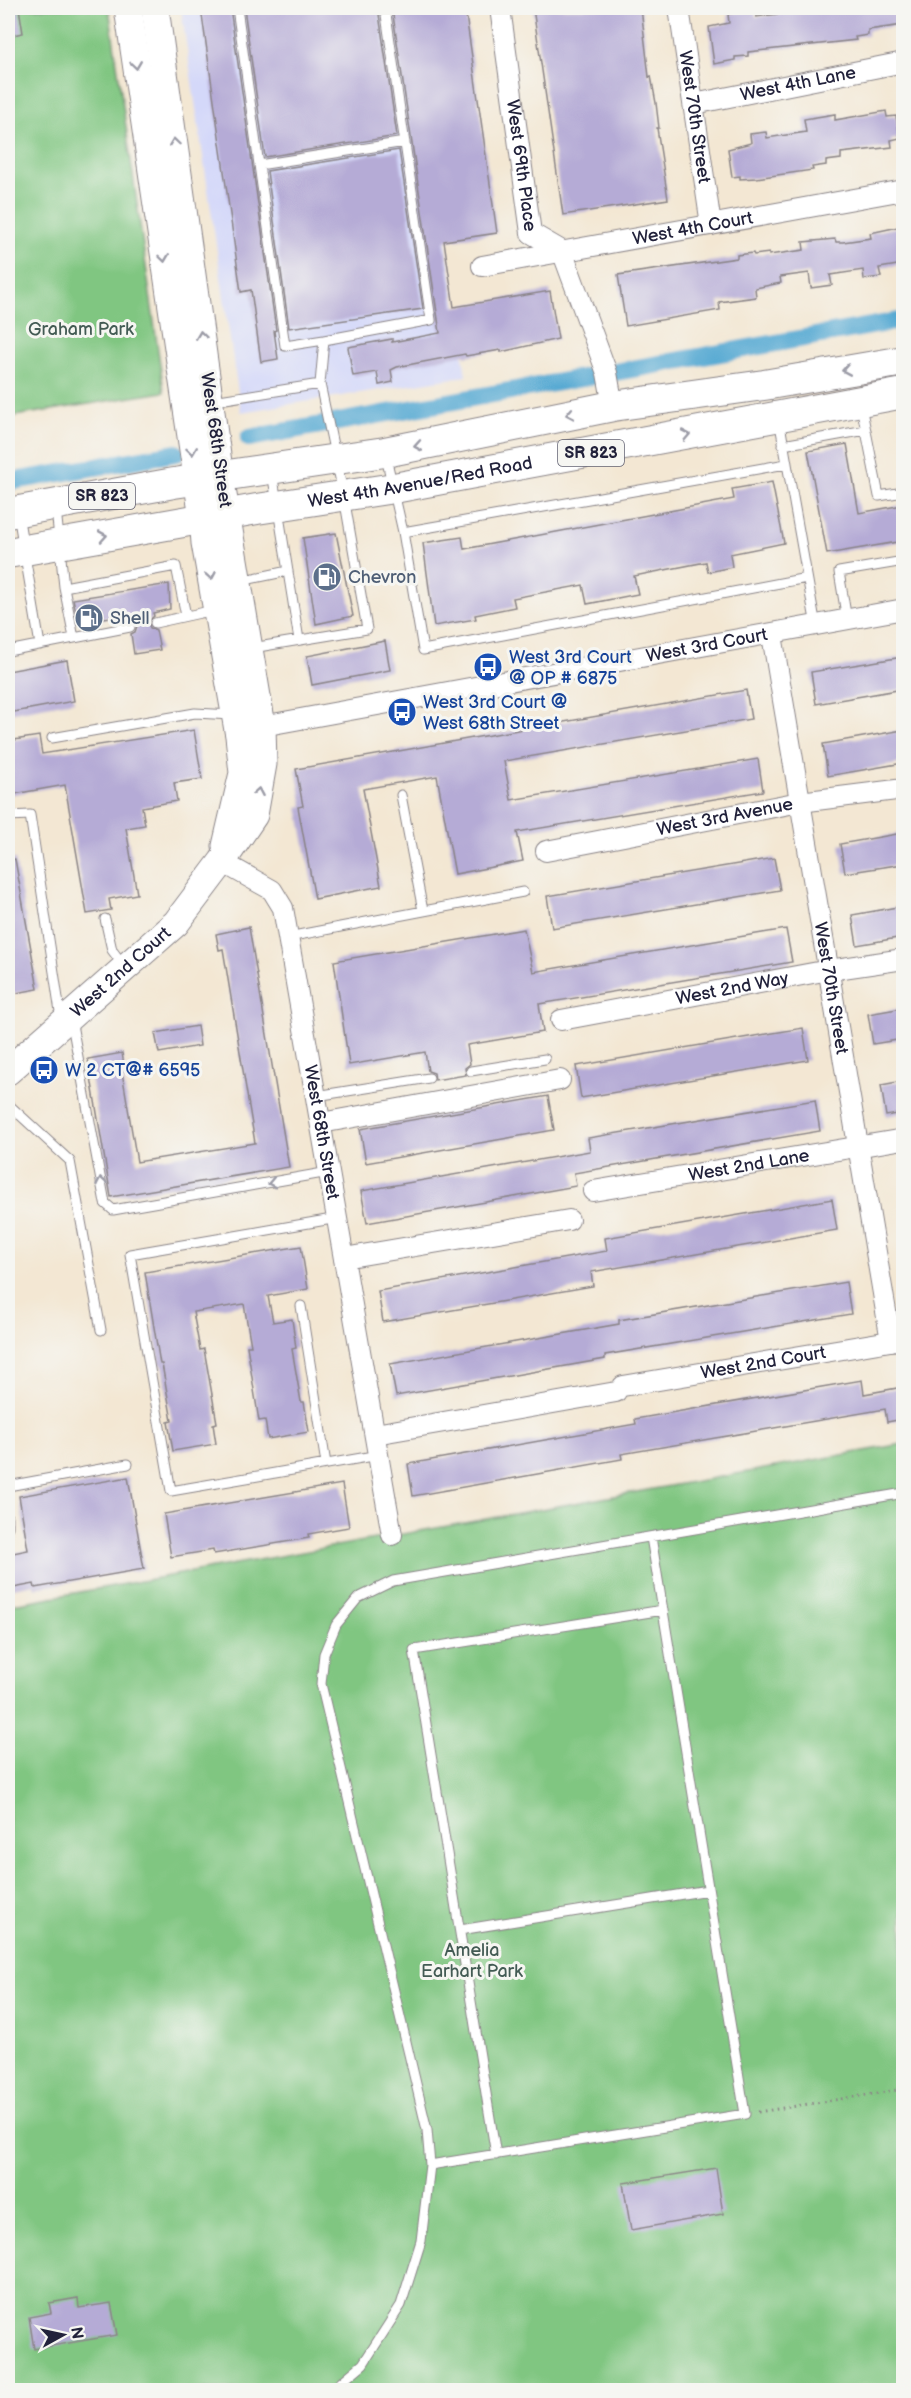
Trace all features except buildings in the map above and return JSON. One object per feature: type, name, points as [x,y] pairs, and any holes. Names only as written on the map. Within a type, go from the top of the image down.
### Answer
[{"type":"main road","name":"West 68th Street","points":[[128,8],[215,516],[238,581],[262,726],[263,764],[254,815],[222,862]]},
{"type":"main road","name":"West 68th Street","points":[[155,8],[210,402],[208,478]]},
{"type":"main road","name":"West 4th Avenue/Red Road","points":[[13,512],[208,478],[385,452],[613,406],[764,385],[903,361]]},
{"type":"main road","name":"West 4th Avenue/Red Road","points":[[16,551],[571,457],[781,431],[863,416],[903,393]]},
{"type":"main road","points":[[571,457],[587,440],[599,433],[683,415],[687,411],[691,395]]},
{"type":"main road","name":"West 68th Street","points":[[215,516],[205,543],[243,773],[222,862]]},
{"type":"main road","name":"West 2nd Court","points":[[9,1066],[66,1020],[176,923],[222,862]]},
{"type":"street","name":"West 69th Place","points":[[500,8],[531,233],[562,250]]},
{"type":"street","name":"West 70th Street","points":[[679,8],[711,225]]},
{"type":"street","name":"West 4th Lane","points":[[694,104],[903,62]]},
{"type":"street","name":"West 4th Court","points":[[482,266],[903,190]]},
{"type":"street","points":[[562,250],[608,373],[613,406]]},
{"type":"street","name":"West 3rd Court","points":[[262,726],[772,635],[903,609]]},
{"type":"street","name":"West 70th Street","points":[[772,635],[858,1146],[897,1340]]},
{"type":"street","name":"West 3rd Avenue","points":[[546,850],[800,802],[903,789]]},
{"type":"street","name":"West 68th Street","points":[[222,862],[272,890],[283,908],[392,1535]]},
{"type":"street","name":"West 2nd Way","points":[[561,1020],[829,970],[903,959]]},
{"type":"street","points":[[321,1123],[560,1080]]},
{"type":"street","name":"West 2nd Lane","points":[[593,1191],[903,1138]]},
{"type":"street","points":[[344,1258],[569,1220]]},
{"type":"street","name":"West 2nd Court","points":[[375,1434],[897,1340]]},
{"type":"lane","points":[[237,8],[285,346],[431,320],[385,8]]},
{"type":"lane","points":[[259,165],[405,142]]},
{"type":"lane","points":[[248,649],[367,629],[337,459],[320,384],[324,340]]},
{"type":"lane","points":[[210,402],[320,384]]},
{"type":"lane","points":[[863,416],[879,496],[903,492]]},
{"type":"lane","points":[[781,431],[816,626]]},
{"type":"lane","points":[[385,452],[403,532],[423,650],[807,578]]},
{"type":"lane","points":[[403,532],[786,464]]},
{"type":"lane","points":[[271,469],[299,640]]},
{"type":"lane","points":[[55,504],[64,587],[74,638]]},
{"type":"lane","points":[[13,512],[16,551],[40,645]]},
{"type":"lane","points":[[847,620],[839,572],[903,561]]},
{"type":"lane","points":[[64,587],[176,566],[186,616]]},
{"type":"lane","points":[[238,581],[288,571]]},
{"type":"lane","points":[[155,623],[217,609]]},
{"type":"lane","points":[[8,651],[130,627]]},
{"type":"lane","points":[[52,738],[195,713],[234,715]]},
{"type":"lane","points":[[401,795],[423,911]]},
{"type":"lane","points":[[8,816],[30,815],[66,1020],[105,1203],[113,1210],[330,1172]]},
{"type":"lane","points":[[288,937],[523,892]]},
{"type":"lane","points":[[105,919],[112,950],[125,968]]},
{"type":"lane","points":[[471,1071],[544,1059]]},
{"type":"lane","points":[[316,1096],[429,1078]]},
{"type":"lane","points":[[8,1104],[70,1161],[101,1330]]},
{"type":"lane","points":[[338,1218],[130,1254],[171,1491],[378,1455]]},
{"type":"lane","points":[[301,1306],[326,1464]]},
{"type":"lane","points":[[8,1486],[128,1464]]},
{"type":"lane","points":[[332,2391],[363,2364],[401,2305],[421,2241],[430,2165],[427,2130],[321,1684],[324,1654],[336,1625],[358,1598],[393,1581],[903,1493]]},
{"type":"lane","points":[[8,1517],[8,1527]]},
{"type":"lane","points":[[430,2165],[745,2114],[651,1537]]},
{"type":"lane","points":[[496,2155],[414,1650],[663,1610]]},
{"type":"lane","points":[[460,1930],[708,1890]]},
{"type":"path","points":[[745,2114],[903,2090]]},
{"type":"shaded area","points":[[181,8],[411,8],[466,376],[241,412]]},
{"type":"green space","name":"Graham Park","points":[[8,8],[109,8],[164,392],[8,417]]},
{"type":"green space","name":"Amelia Earhart Park","points":[[903,1444],[903,2390],[8,2390],[8,1605]]},
{"type":"waterway","points":[[249,438],[904,320]]},
{"type":"waterway","points":[[8,482],[176,453]]},
{"type":"place","name":"Chevron","points":[[327,577]]},
{"type":"place","name":"Shell","points":[[89,618]]},
{"type":"place","name":"West 3rd Court @ OP # 6875","points":[[488,667]]},
{"type":"place","name":"West 3rd Court @ West 68th Street","points":[[402,712]]},
{"type":"place","name":"W 2 CT@# 6595","points":[[44,1070]]}]
